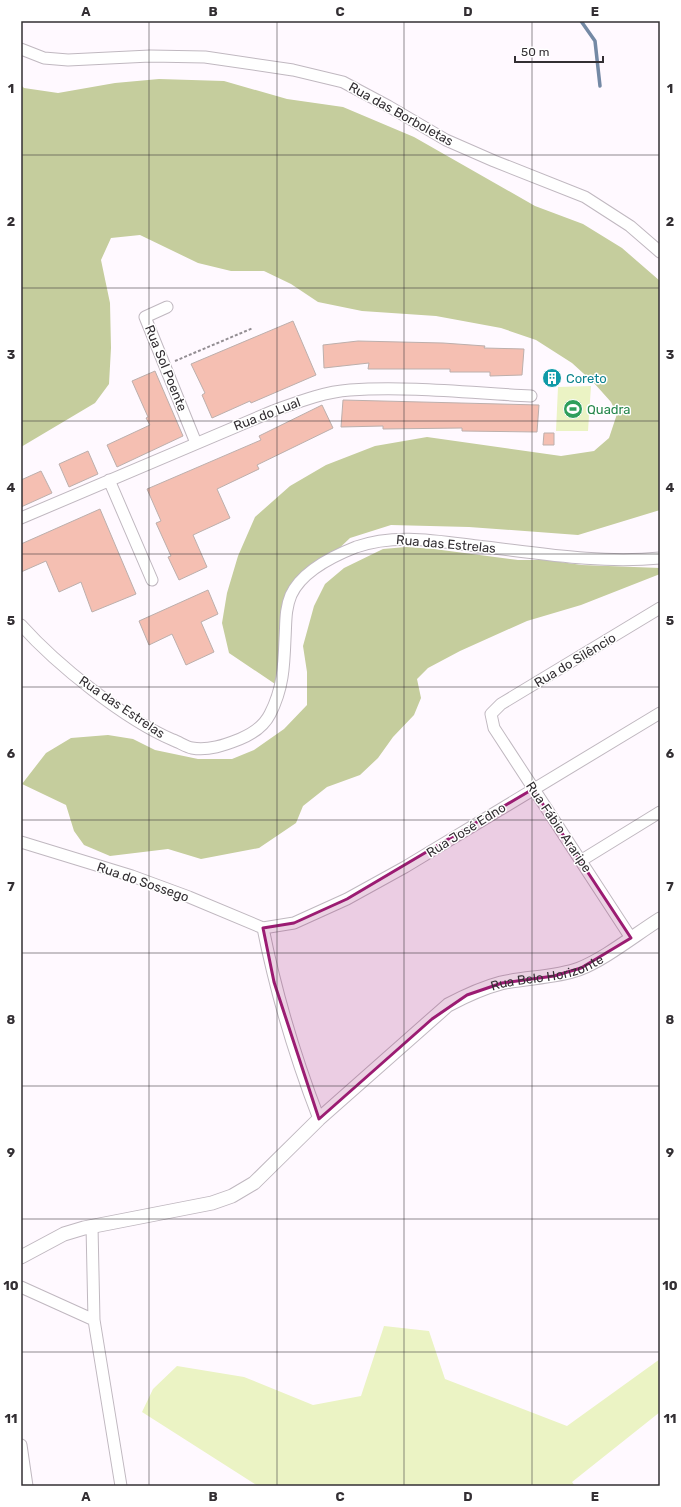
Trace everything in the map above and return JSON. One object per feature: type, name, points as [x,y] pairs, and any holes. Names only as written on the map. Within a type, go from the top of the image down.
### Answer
[{"type":"street","name":"Rua das Borboletas","points":[[21,49],[44,58],[68,60],[150,56],[205,57],[293,70],[343,82],[383,102],[446,140],[494,161],[585,197],[630,226],[660,252]]},
{"type":"street","name":"Rua Sol Poente","points":[[167,307],[144,317],[196,443]]},
{"type":"street","name":"Rua do Lual","points":[[21,518],[196,443],[313,397],[349,390],[531,396]]},
{"type":"street","points":[[109,480],[152,580]]},
{"type":"street","name":"Rua das Estrelas","points":[[21,625],[34,639],[77,677],[158,733],[193,748],[222,747],[253,734],[269,716],[282,688],[286,610],[292,594],[301,580],[329,560],[357,547],[393,538],[611,561],[660,558]]},
{"type":"street","name":"Rua do Silêncio","points":[[491,714],[501,704],[660,608]]},
{"type":"street","name":"Rua José Edno","points":[[263,928],[294,923],[348,899],[405,867],[660,713]]},
{"type":"street","name":"Rua Fábio Araripe","points":[[491,714],[494,728],[533,789],[582,860],[631,938]]},
{"type":"street","points":[[582,860],[660,812]]},
{"type":"street","name":"Rua do Sossego","points":[[21,842],[132,876],[189,897],[263,928]]},
{"type":"street","name":"Rua Belo Horizonte","points":[[21,1257],[64,1234],[92,1226],[212,1203],[232,1196],[254,1183],[318,1119],[448,1006],[467,995],[502,983],[554,976],[581,968],[660,919]]},
{"type":"street","points":[[263,928],[274,982],[307,1089],[318,1119]]},
{"type":"street","points":[[92,1226],[94,1320],[121,1486]]},
{"type":"street","points":[[21,1287],[94,1320]]},
{"type":"street","points":[[21,1445],[27,1486]]},
{"type":"path","points":[[165,366],[253,328]]},
{"type":"highlighted area","points":[[533,789],[631,938],[581,968],[554,976],[502,983],[467,995],[432,1019],[319,1119],[274,982],[263,928],[294,923],[347,899]]},
{"type":"green space","points":[[159,79],[224,81],[287,99],[343,107],[414,137],[535,206],[583,224],[622,248],[660,281],[660,510],[578,535],[469,527],[391,525],[350,538],[291,594],[281,688],[229,653],[222,623],[227,593],[238,556],[255,517],[290,486],[326,465],[375,446],[427,437],[561,456],[594,451],[609,438],[617,414],[611,402],[594,383],[572,363],[536,340],[501,328],[436,316],[362,311],[318,302],[291,284],[264,271],[231,271],[198,263],[140,235],[111,238],[101,260],[110,303],[111,348],[109,384],[95,403],[21,447],[21,85],[24,88],[58,93],[115,83]]},
{"type":"green space","name":"Quadra","points":[[591,386],[588,431],[556,431],[558,387]]},
{"type":"green space","points":[[406,547],[434,549],[518,560],[546,560],[582,565],[660,568],[660,574],[581,605],[527,621],[460,651],[428,668],[417,679],[421,698],[414,715],[393,737],[378,758],[360,775],[327,787],[303,806],[296,823],[259,848],[201,859],[168,849],[110,856],[84,845],[74,831],[66,805],[22,784],[46,753],[71,738],[108,735],[133,739],[155,750],[198,759],[232,759],[254,750],[284,729],[307,705],[307,672],[303,646],[314,606],[325,584],[344,568],[383,549]]},
{"type":"green space","points":[[384,1326],[429,1331],[445,1379],[567,1426],[660,1359],[660,1412],[572,1482],[575,1486],[258,1486],[142,1412],[153,1389],[177,1366],[244,1377],[313,1405],[361,1396]]},
{"type":"building","points":[[293,321],[316,375],[212,418],[202,395],[205,393],[191,364]]},
{"type":"building","points":[[358,341],[443,343],[485,346],[484,348],[524,349],[522,375],[490,376],[490,372],[450,372],[450,369],[368,369],[369,363],[324,368],[323,345]]},
{"type":"building","points":[[155,371],[183,436],[117,467],[107,445],[150,425],[132,381]]},
{"type":"building","name":"Coreto","points":[[547,372],[557,372],[557,384],[547,384]]},
{"type":"building","points":[[343,400],[539,405],[537,432],[462,431],[462,428],[383,429],[383,426],[341,427]]},
{"type":"building","points":[[322,405],[333,428],[257,465],[259,469],[217,489],[230,518],[193,535],[207,567],[179,580],[168,557],[171,556],[156,523],[161,521],[147,489],[261,440],[259,436]]},
{"type":"building","points":[[544,433],[554,433],[554,445],[543,445]]},
{"type":"building","points":[[88,451],[98,474],[69,487],[59,464]]},
{"type":"building","points":[[41,471],[52,493],[21,507],[21,480]]},
{"type":"building","points":[[100,509],[136,594],[92,612],[81,582],[59,592],[46,561],[21,572],[21,544]]},
{"type":"building","points":[[208,590],[218,614],[201,622],[214,652],[186,665],[172,634],[149,645],[139,621]]},
{"type":"waterway","points":[[581,21],[595,41],[600,86]]},
{"type":"place","name":"Coreto","points":[[552,378]]},
{"type":"place","name":"Quadra","points":[[573,409]]}]
